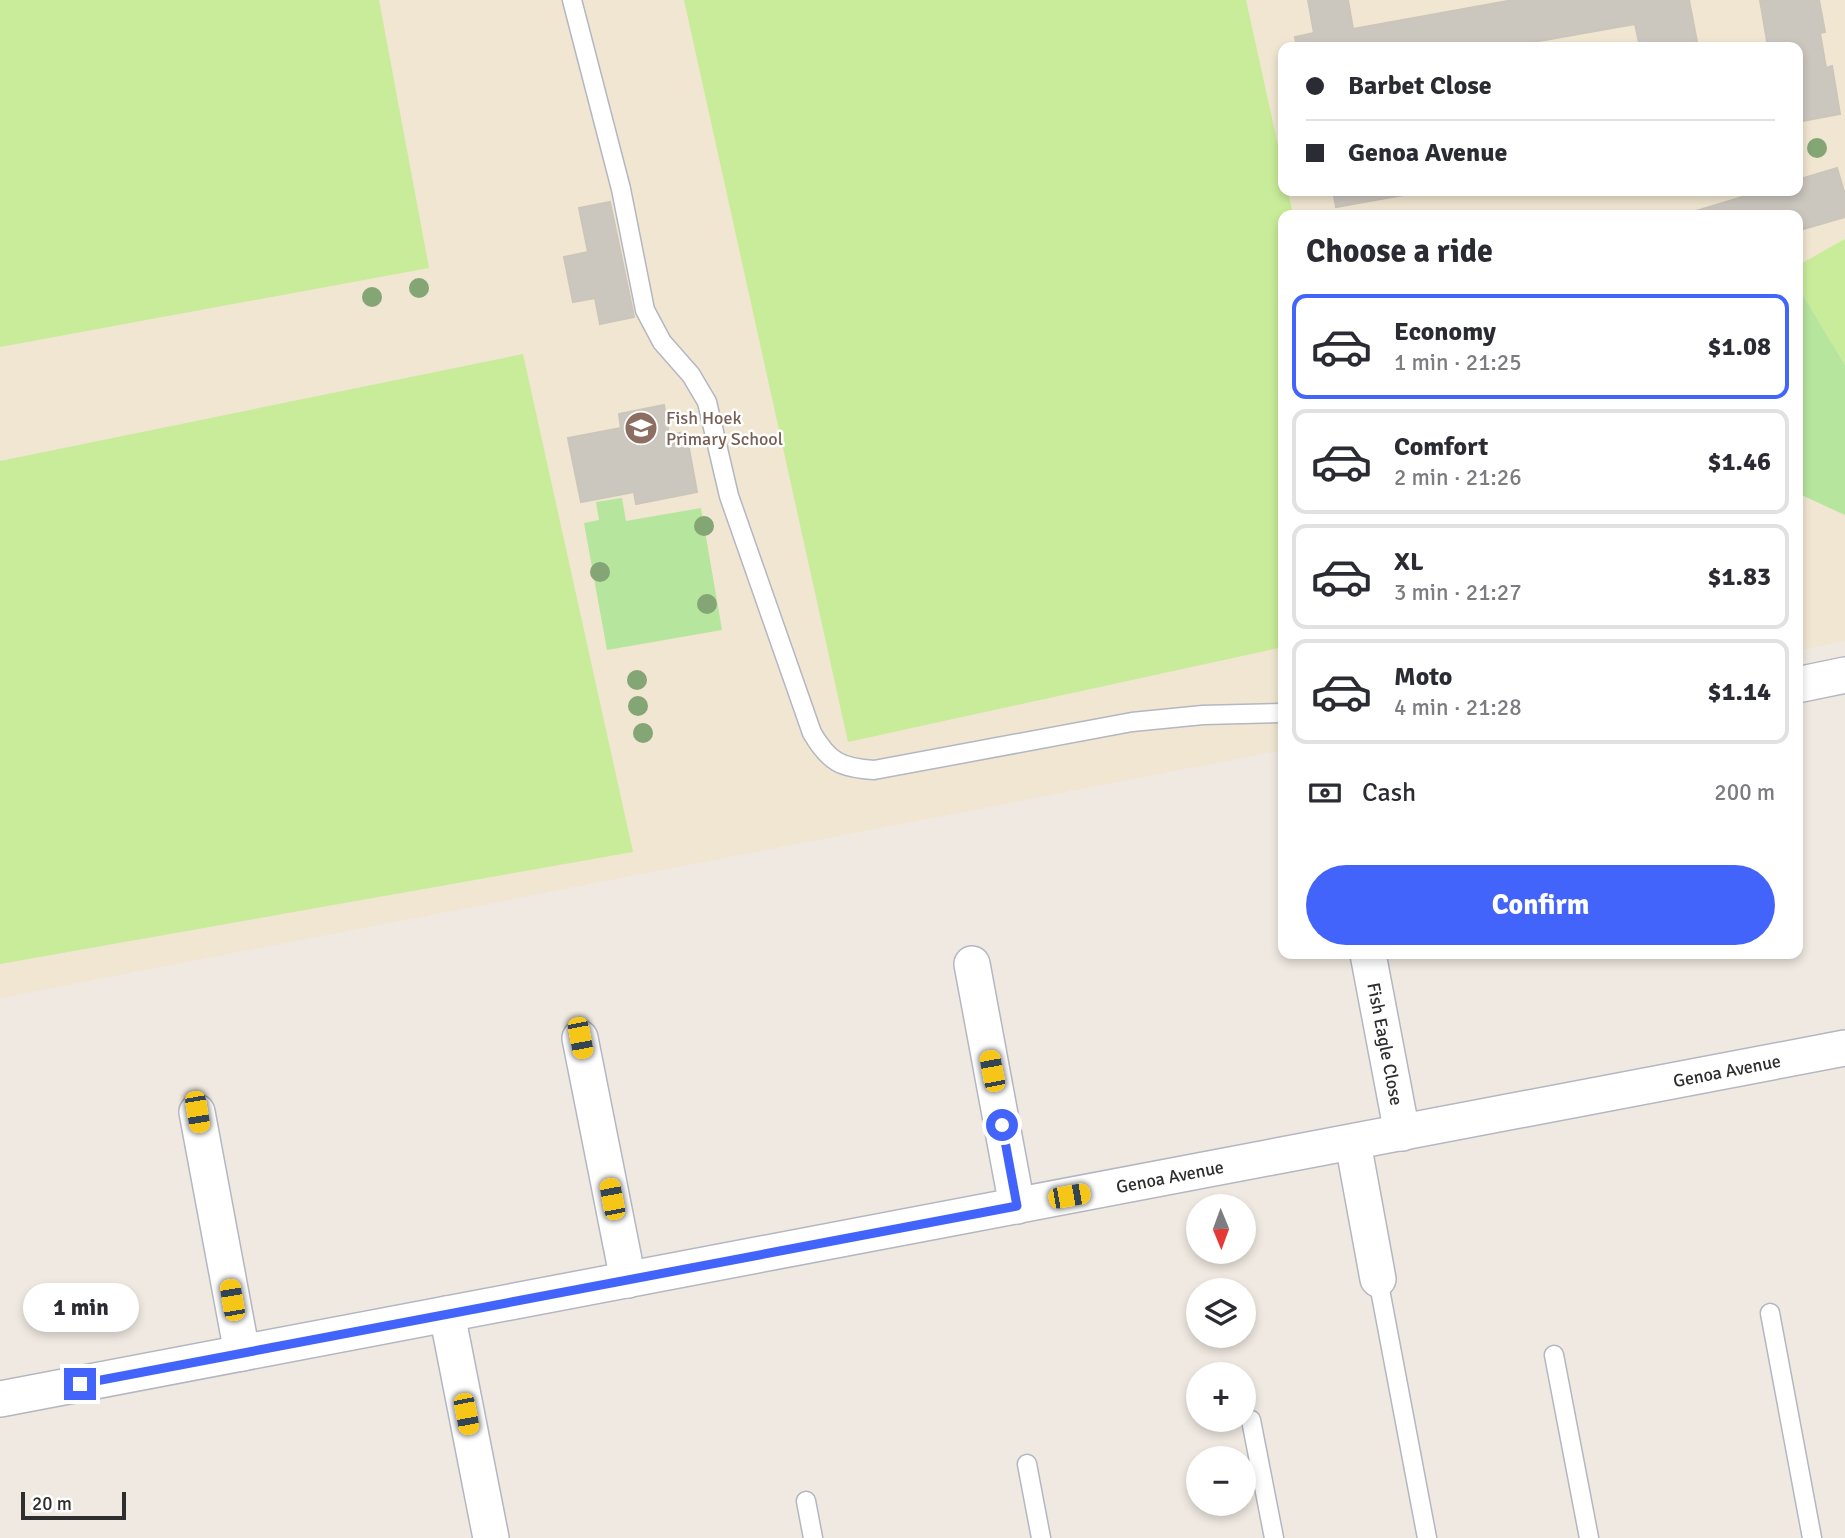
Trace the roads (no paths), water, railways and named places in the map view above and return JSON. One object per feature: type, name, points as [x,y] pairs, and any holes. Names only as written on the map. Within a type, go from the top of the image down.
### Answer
[{"type":"street","points":[[1803,684],[1845,676]]},
{"type":"street","name":"Fish Eagle Close","points":[[1369,959],[1402,1133]]},
{"type":"street","points":[[972,964],[1017,1206]]},
{"type":"street","points":[[580,1038],[628,1280]]},
{"type":"street","name":"Genoa Avenue","points":[[0,1399],[1845,1048]]},
{"type":"street","points":[[197,1112],[242,1353]]},
{"type":"street","points":[[1353,1143],[1378,1279]]},
{"type":"street","points":[[447,1314],[491,1538]]},
{"type":"lane","points":[[572,0],[621,189],[645,310],[662,342],[691,375],[707,402],[729,496],[813,733],[823,752],[835,762],[853,769],[874,770],[1132,722],[1203,715],[1278,713]]},
{"type":"lane","points":[[1378,1279],[1427,1538]]},
{"type":"lane","points":[[1770,1313],[1812,1538]]},
{"type":"lane","points":[[1554,1355],[1589,1538]]},
{"type":"lane","points":[[1253,1432],[1274,1538]]},
{"type":"lane","points":[[1027,1464],[1041,1538]]},
{"type":"lane","points":[[806,1501],[813,1538]]},
{"type":"place","name":"Fish Hoek Primary School","points":[[641,428]]}]
